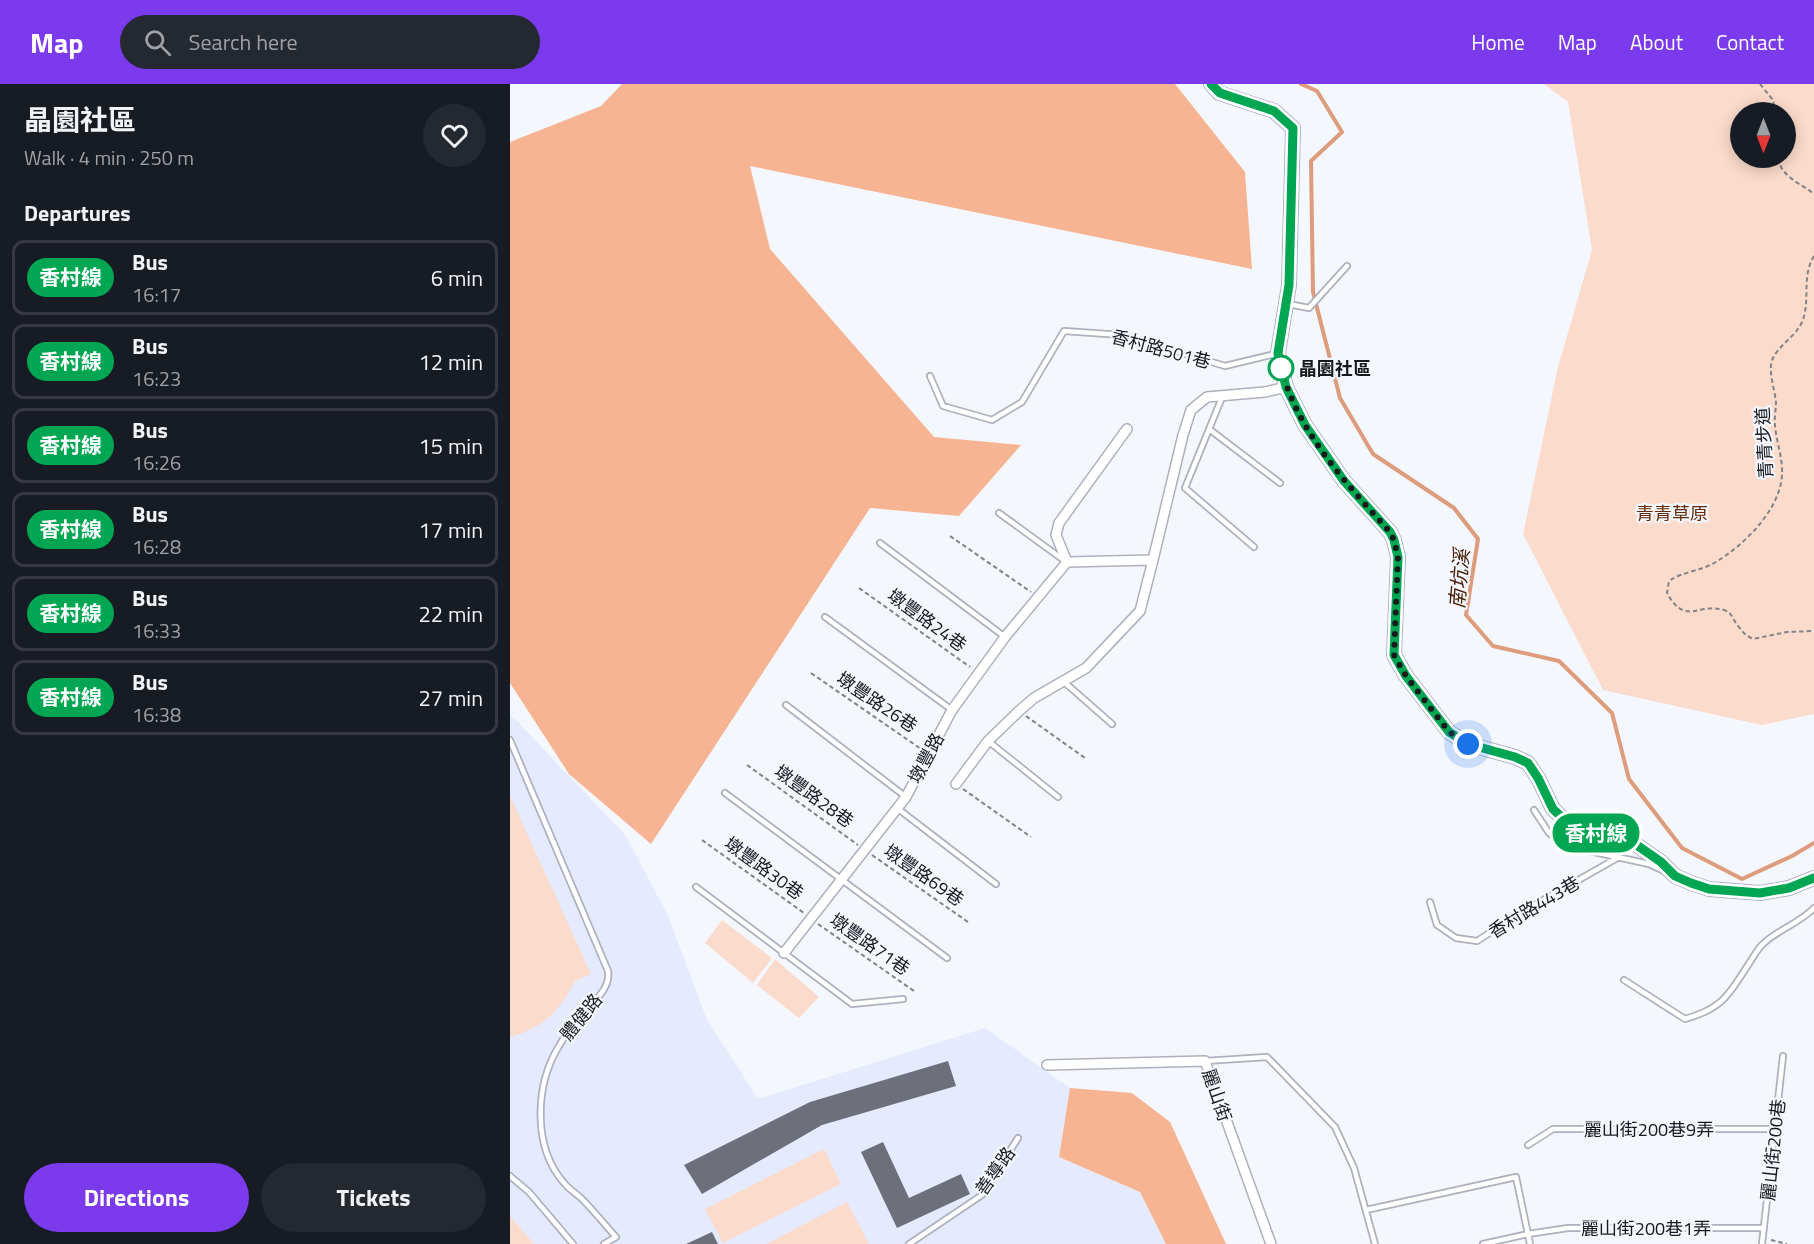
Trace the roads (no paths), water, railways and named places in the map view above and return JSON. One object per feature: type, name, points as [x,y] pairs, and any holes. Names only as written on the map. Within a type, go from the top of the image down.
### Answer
[{"type":"street","points":[[1211,84],[1220,93],[1274,111],[1293,128],[1289,285],[1278,353],[1286,387],[1305,425],[1344,481],[1390,532],[1394,540],[1398,557],[1394,655],[1406,676],[1449,732],[1468,744],[1528,763],[1553,809],[1570,825],[1585,832],[1631,841],[1661,862],[1675,876],[1709,889],[1760,893],[1789,888],[1814,878]]},
{"type":"street","points":[[956,784],[988,741],[1019,711],[1034,698],[1086,668],[1140,611],[1191,410],[1207,397],[1264,392],[1286,387]]},
{"type":"street","points":[[1127,429],[1059,523],[1056,535],[1067,562],[1153,560]]},
{"type":"street","name":"墩豐路","points":[[784,953],[906,797],[952,710],[1005,637],[1067,562]]},
{"type":"street","name":"麗山街","points":[[1047,1065],[1205,1061],[1271,1244]]},
{"type":"lane","points":[[1286,303],[1309,308],[1347,266]]},
{"type":"lane","name":"香村路501巷","points":[[930,376],[943,406],[992,420],[1022,402],[1064,331],[1122,335],[1225,366],[1278,353]]},
{"type":"lane","points":[[1223,395],[1185,488],[1254,547]]},
{"type":"lane","points":[[1209,429],[1280,483]]},
{"type":"lane","points":[[999,513],[1067,562]]},
{"type":"lane","points":[[880,543],[1005,637]]},
{"type":"lane","points":[[825,617],[952,710]]},
{"type":"lane","points":[[1064,681],[1112,724]]},
{"type":"lane","points":[[786,705],[906,797]]},
{"type":"lane","name":"體健路","points":[[510,740],[608,971],[609,979],[605,988],[568,1032],[555,1053],[547,1075],[541,1117],[544,1143],[565,1185],[581,1198],[616,1237],[603,1244]]},
{"type":"lane","points":[[988,741],[1058,797]]},
{"type":"lane","points":[[725,793],[947,958]]},
{"type":"lane","points":[[897,808],[996,884]]},
{"type":"lane","points":[[1534,810],[1550,832],[1567,846],[1649,864],[1675,876]]},
{"type":"lane","name":"香村路443巷","points":[[1430,903],[1437,925],[1456,938],[1477,941],[1522,912],[1619,857]]},
{"type":"lane","points":[[696,887],[852,1004],[903,999]]},
{"type":"lane","points":[[1624,980],[1685,1019],[1703,1014],[1718,1005],[1732,990],[1762,944],[1814,908]]},
{"type":"lane","points":[[1205,1061],[1268,1056],[1335,1128],[1354,1168],[1375,1244]]},
{"type":"lane","name":"麗山街200巷","points":[[1762,1244],[1783,1056]]},
{"type":"lane","name":"麗山街200巷9弄","points":[[1528,1144],[1552,1130],[1775,1130]]},
{"type":"lane","name":"善導路","points":[[909,1244],[982,1195],[1018,1138]]},
{"type":"lane","points":[[510,1176],[529,1192],[573,1244]]},
{"type":"lane","points":[[1366,1210],[1516,1177],[1530,1244]]},
{"type":"lane","name":"麗山街200巷1弄","points":[[1483,1244],[1528,1234],[1579,1228],[1764,1228]]},
{"type":"waterway","name":"南坑溪","points":[[1301,84],[1317,91],[1342,132],[1311,161],[1313,292],[1340,398],[1373,454],[1454,508],[1478,539],[1466,615],[1493,646],[1559,661],[1612,713],[1629,779],[1682,848],[1742,879],[1814,843]]},
{"type":"place","name":"晶園社區","points":[[1281,368]]},
{"type":"park label","name":"青青草原","points":[[1672,513]]}]
